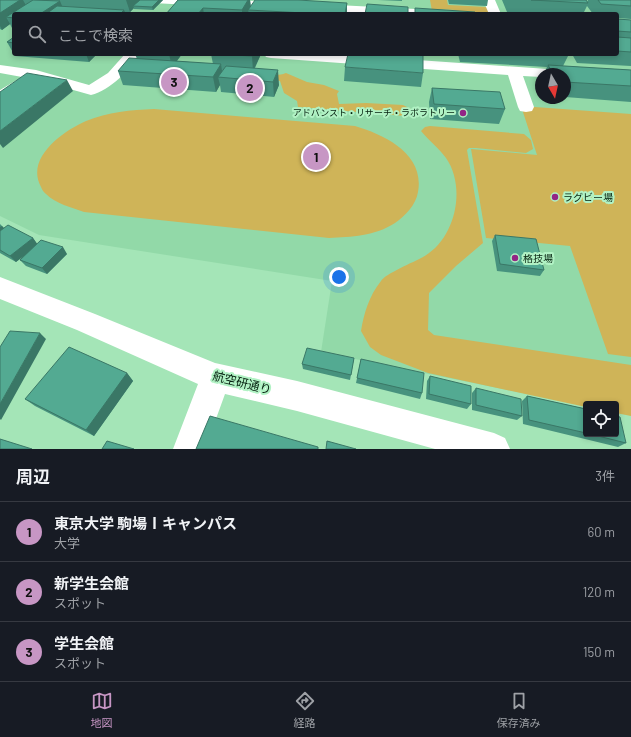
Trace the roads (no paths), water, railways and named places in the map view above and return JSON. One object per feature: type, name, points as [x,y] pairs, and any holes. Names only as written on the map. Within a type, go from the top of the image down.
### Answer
[{"type":"street","points":[[153,0],[182,0],[284,7]]},
{"type":"street","points":[[171,12],[182,0]]},
{"type":"street","points":[[424,0],[426,12]]},
{"type":"street","points":[[489,0],[494,12]]},
{"type":"street","points":[[306,8],[386,12]]},
{"type":"street","points":[[0,69],[36,75],[92,90],[113,76],[131,56]]},
{"type":"street","points":[[324,56],[430,60],[535,72]]},
{"type":"street","points":[[514,71],[526,107]]},
{"type":"street","points":[[0,97],[36,75]]},
{"type":"street","name":"航空研通り","points":[[0,288],[86,322],[215,377],[297,396],[494,449]]},
{"type":"street","points":[[189,449],[209,399],[215,377]]},
{"type":"place","name":"学生会館","points":[[174,82]]},
{"type":"place","name":"新学生会館","points":[[250,88]]},
{"type":"place","name":"アドバンスト・リサーチ・ラボラトリー","points":[[463,113]]},
{"type":"place","name":"東京大学 駒場Ⅰキャンパス","points":[[316,157]]},
{"type":"place","name":"ラグビー場","points":[[555,197]]},
{"type":"place","name":"格技場","points":[[515,258]]}]
